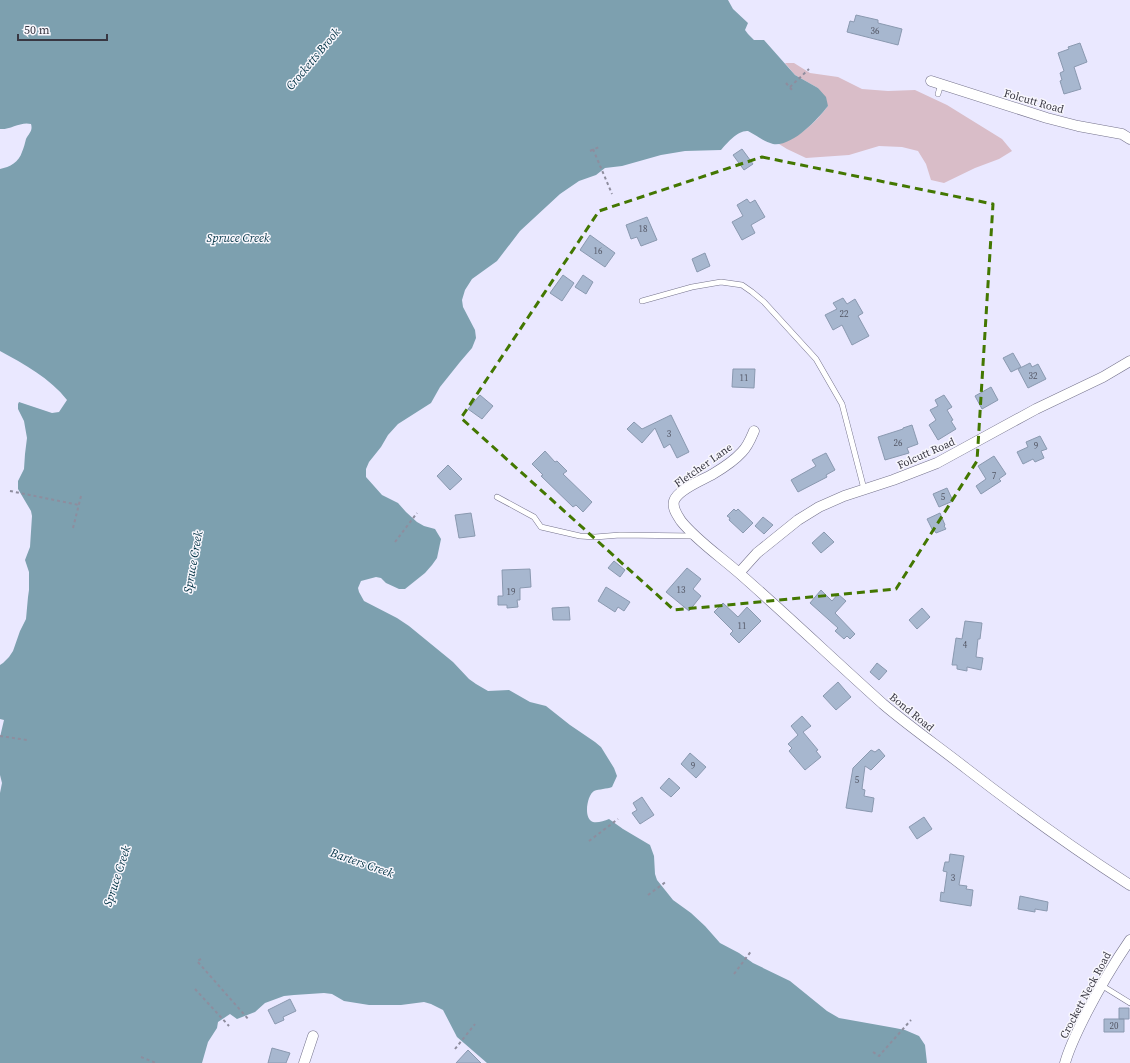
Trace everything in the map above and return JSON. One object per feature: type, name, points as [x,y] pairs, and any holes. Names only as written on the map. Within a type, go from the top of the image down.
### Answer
[{"type":"street","name":"Folcutt Road","points":[[936,83],[1047,118],[1078,126],[1122,134],[1130,139]]},
{"type":"street","name":"Folcutt Road","points":[[739,573],[757,553],[798,520],[830,502],[937,463],[1036,410],[1103,377],[1130,361]]},
{"type":"street","name":"Fletcher Lane","points":[[697,536],[675,513],[674,503],[676,498],[692,486],[726,466],[743,451],[754,431]]},
{"type":"street","name":"Bond Road","points":[[697,536],[906,724],[1060,838],[1130,886]]},
{"type":"street","name":"Crockett Neck Road","points":[[1065,1063],[1078,1029],[1115,962],[1130,940]]},
{"type":"street","points":[[304,1063],[313,1036]]},
{"type":"lane","points":[[936,83],[938,94]]},
{"type":"lane","points":[[642,302],[692,287],[721,282],[742,285],[764,302],[816,359],[842,404],[864,489]]},
{"type":"lane","points":[[496,497],[534,517],[541,527],[580,536],[595,538],[620,535],[697,536]]},
{"type":"lane","points":[[1101,986],[1130,1003]]},
{"type":"path","points":[[790,87],[809,69]]},
{"type":"path","points":[[786,83],[793,91]]},
{"type":"path","points":[[590,150],[599,148]]},
{"type":"path","points":[[593,149],[612,194]]},
{"type":"path","points":[[10,491],[78,505]]},
{"type":"path","points":[[73,528],[80,496]]},
{"type":"path","points":[[395,542],[417,513]]},
{"type":"path","points":[[0,736],[27,740]]},
{"type":"path","points":[[589,841],[618,819]]},
{"type":"path","points":[[648,895],[667,881]]},
{"type":"path","points":[[734,974],[752,950]]},
{"type":"path","points":[[201,959],[197,961],[249,1020]]},
{"type":"path","points":[[195,989],[229,1026]]},
{"type":"path","points":[[873,1052],[878,1056],[911,1020]]},
{"type":"path","points":[[455,1050],[475,1024]]},
{"type":"path","points":[[141,1057],[156,1063]]},
{"type":"highlighted area","points":[[762,157],[993,204],[977,461],[896,589],[674,610],[461,418],[599,211]]},
{"type":"shaded area","points":[[785,63],[794,63],[810,73],[838,77],[862,89],[888,91],[915,90],[947,105],[1002,139],[1012,151],[999,159],[975,168],[944,183],[931,180],[926,164],[918,151],[902,147],[879,146],[849,155],[806,158],[779,144],[794,138],[806,129],[828,106],[818,88],[795,75]]},
{"type":"water","name":"Spruce Creek","points":[[0,0],[728,0],[733,9],[748,23],[745,30],[754,40],[764,40],[795,75],[818,88],[826,97],[828,106],[811,125],[796,137],[780,144],[770,143],[748,131],[744,131],[733,138],[721,150],[685,151],[661,155],[622,166],[605,168],[596,175],[579,181],[560,194],[520,231],[497,261],[472,279],[465,290],[462,300],[463,307],[475,330],[476,338],[472,348],[440,387],[431,403],[398,424],[388,435],[369,462],[366,469],[366,477],[382,495],[398,503],[417,522],[435,529],[441,539],[437,558],[425,573],[405,589],[399,589],[386,583],[381,578],[376,577],[361,581],[358,588],[364,601],[409,626],[453,662],[469,679],[476,684],[488,691],[509,690],[530,702],[546,706],[601,747],[614,768],[617,776],[612,787],[596,790],[589,797],[587,812],[590,820],[597,822],[609,819],[650,845],[654,856],[655,874],[657,880],[673,900],[691,913],[720,943],[739,953],[753,963],[790,981],[827,1011],[839,1018],[905,1030],[919,1036],[925,1045],[927,1063],[487,1063],[457,1037],[443,1010],[431,1004],[424,1002],[401,1005],[369,1005],[344,1001],[332,994],[324,993],[284,996],[265,1003],[255,1012],[237,1019],[230,1014],[218,1022],[217,1028],[208,1042],[202,1063],[0,1063],[0,793],[2,783],[0,775],[0,737],[4,720],[0,719],[0,665],[13,651],[26,619],[29,572],[25,560],[30,547],[32,516],[31,511],[18,489],[18,481],[24,469],[27,438],[24,421],[18,409],[18,404],[19,402],[52,413],[59,412],[67,400],[45,378],[0,351],[0,169],[11,165],[19,159],[30,132],[31,124],[27,123],[0,129]]},
{"type":"building","points":[[856,15],[878,20],[878,23],[902,29],[898,45],[847,32],[850,21],[854,22]]},
{"type":"building","points":[[1080,43],[1087,62],[1074,67],[1081,89],[1064,94],[1060,81],[1062,80],[1060,73],[1064,71],[1058,53],[1069,49],[1068,47]]},
{"type":"building","points":[[742,149],[753,164],[744,170],[733,155]]},
{"type":"building","points":[[747,199],[750,203],[755,200],[765,217],[751,225],[755,233],[742,240],[732,222],[743,216],[737,205]]},
{"type":"building","points":[[647,217],[657,240],[641,246],[637,237],[631,239],[626,225]]},
{"type":"building","points":[[590,235],[615,253],[605,267],[580,250]]},
{"type":"building","points":[[705,253],[710,266],[697,272],[692,259]]},
{"type":"building","points":[[563,275],[574,283],[562,301],[550,293]]},
{"type":"building","points":[[583,275],[593,282],[586,294],[575,287]]},
{"type":"building","points":[[843,298],[847,304],[855,299],[863,313],[858,316],[869,336],[852,345],[842,325],[833,330],[825,315],[837,309],[833,303]]},
{"type":"building","points":[[1013,353],[1021,367],[1011,372],[1003,358]]},
{"type":"building","points":[[1030,363],[1032,367],[1038,364],[1046,379],[1028,388],[1018,369]]},
{"type":"building","points":[[733,369],[755,369],[754,388],[732,387]]},
{"type":"building","points":[[991,387],[998,400],[982,409],[975,396]]},
{"type":"building","points":[[480,395],[493,406],[482,419],[468,409]]},
{"type":"building","points":[[944,395],[952,407],[947,410],[956,429],[938,440],[929,425],[936,420],[930,410],[938,406],[935,400]]},
{"type":"building","points":[[671,415],[689,452],[677,458],[670,444],[664,448],[655,428],[642,443],[627,429],[634,422],[642,429]]},
{"type":"building","points":[[912,425],[918,444],[907,448],[909,453],[885,460],[878,437]]},
{"type":"building","points":[[1040,436],[1047,449],[1041,451],[1044,458],[1035,462],[1033,459],[1023,464],[1017,452],[1028,447],[1026,442]]},
{"type":"building","points":[[545,451],[555,462],[557,461],[567,471],[563,474],[592,502],[583,512],[576,505],[573,507],[541,476],[543,475],[532,464]]},
{"type":"building","points":[[826,453],[835,470],[826,475],[827,477],[798,492],[791,480],[816,466],[812,460]]},
{"type":"building","points":[[994,456],[1006,474],[999,479],[1001,481],[981,494],[976,486],[986,479],[978,466]]},
{"type":"building","points":[[448,465],[462,479],[450,490],[437,476]]},
{"type":"building","points":[[947,488],[953,501],[939,507],[933,494]]},
{"type":"building","points":[[734,509],[736,511],[738,509],[753,523],[743,533],[729,520],[730,518],[727,516]]},
{"type":"building","points":[[471,513],[475,536],[459,538],[455,515]]},
{"type":"building","points":[[940,513],[946,529],[936,533],[934,530],[933,531],[927,519]]},
{"type":"building","points":[[763,517],[773,525],[764,534],[755,526]]},
{"type":"building","points":[[824,532],[834,542],[821,553],[812,543]]},
{"type":"building","points":[[614,561],[625,570],[620,577],[608,568]]},
{"type":"building","points":[[687,568],[701,579],[693,589],[701,596],[689,611],[666,592]]},
{"type":"building","points":[[530,569],[531,587],[520,588],[520,600],[517,600],[518,607],[507,608],[507,605],[498,605],[498,596],[503,596],[502,570]]},
{"type":"building","points":[[606,587],[630,602],[624,611],[618,607],[615,612],[598,601]]},
{"type":"building","points":[[821,590],[832,601],[838,594],[846,601],[835,613],[855,634],[850,639],[847,636],[844,639],[835,631],[838,628],[810,603]]},
{"type":"building","points":[[723,603],[738,617],[747,607],[761,621],[739,643],[730,634],[733,631],[714,612]]},
{"type":"building","points":[[569,607],[570,620],[553,620],[552,608]]},
{"type":"building","points":[[922,608],[930,617],[917,629],[909,620]]},
{"type":"building","points":[[965,621],[982,623],[976,657],[983,658],[981,670],[967,667],[967,671],[957,669],[957,665],[952,665],[956,638],[962,639]]},
{"type":"building","points":[[877,663],[887,671],[879,680],[870,672]]},
{"type":"building","points":[[838,682],[851,697],[836,710],[823,696]]},
{"type":"building","points":[[802,716],[811,726],[803,732],[818,750],[816,751],[821,757],[805,770],[789,751],[792,748],[788,744],[798,735],[791,726]]},
{"type":"building","points":[[879,749],[885,756],[871,770],[865,766],[862,789],[865,790],[864,796],[874,798],[872,812],[846,808],[853,768],[871,750],[875,752]]},
{"type":"building","points":[[690,753],[706,767],[696,778],[681,764]]},
{"type":"building","points":[[669,778],[680,788],[671,797],[660,788]]},
{"type":"building","points":[[642,797],[654,815],[640,824],[632,813],[637,810],[633,803]]},
{"type":"building","points":[[924,817],[932,829],[917,839],[909,827]]},
{"type":"building","points":[[950,854],[964,856],[959,885],[967,886],[966,889],[973,890],[971,906],[940,901],[941,892],[944,893],[947,872],[943,871],[945,862],[949,862]]},
{"type":"building","points":[[1020,896],[1048,902],[1047,911],[1035,909],[1035,912],[1018,909]]},
{"type":"building","points":[[290,999],[296,1011],[283,1017],[284,1020],[275,1024],[268,1010]]},
{"type":"building","points":[[1119,1008],[1129,1008],[1129,1019],[1119,1019]]},
{"type":"building","points":[[1104,1019],[1124,1019],[1124,1032],[1104,1032]]},
{"type":"building","points":[[272,1048],[290,1053],[286,1063],[268,1063]]},
{"type":"building","points":[[468,1050],[481,1063],[456,1063]]},
{"type":"water label","name":"Crocketts Brook","points":[[313,59]]},
{"type":"water label","name":"Barters Creek","points":[[362,863]]}]
